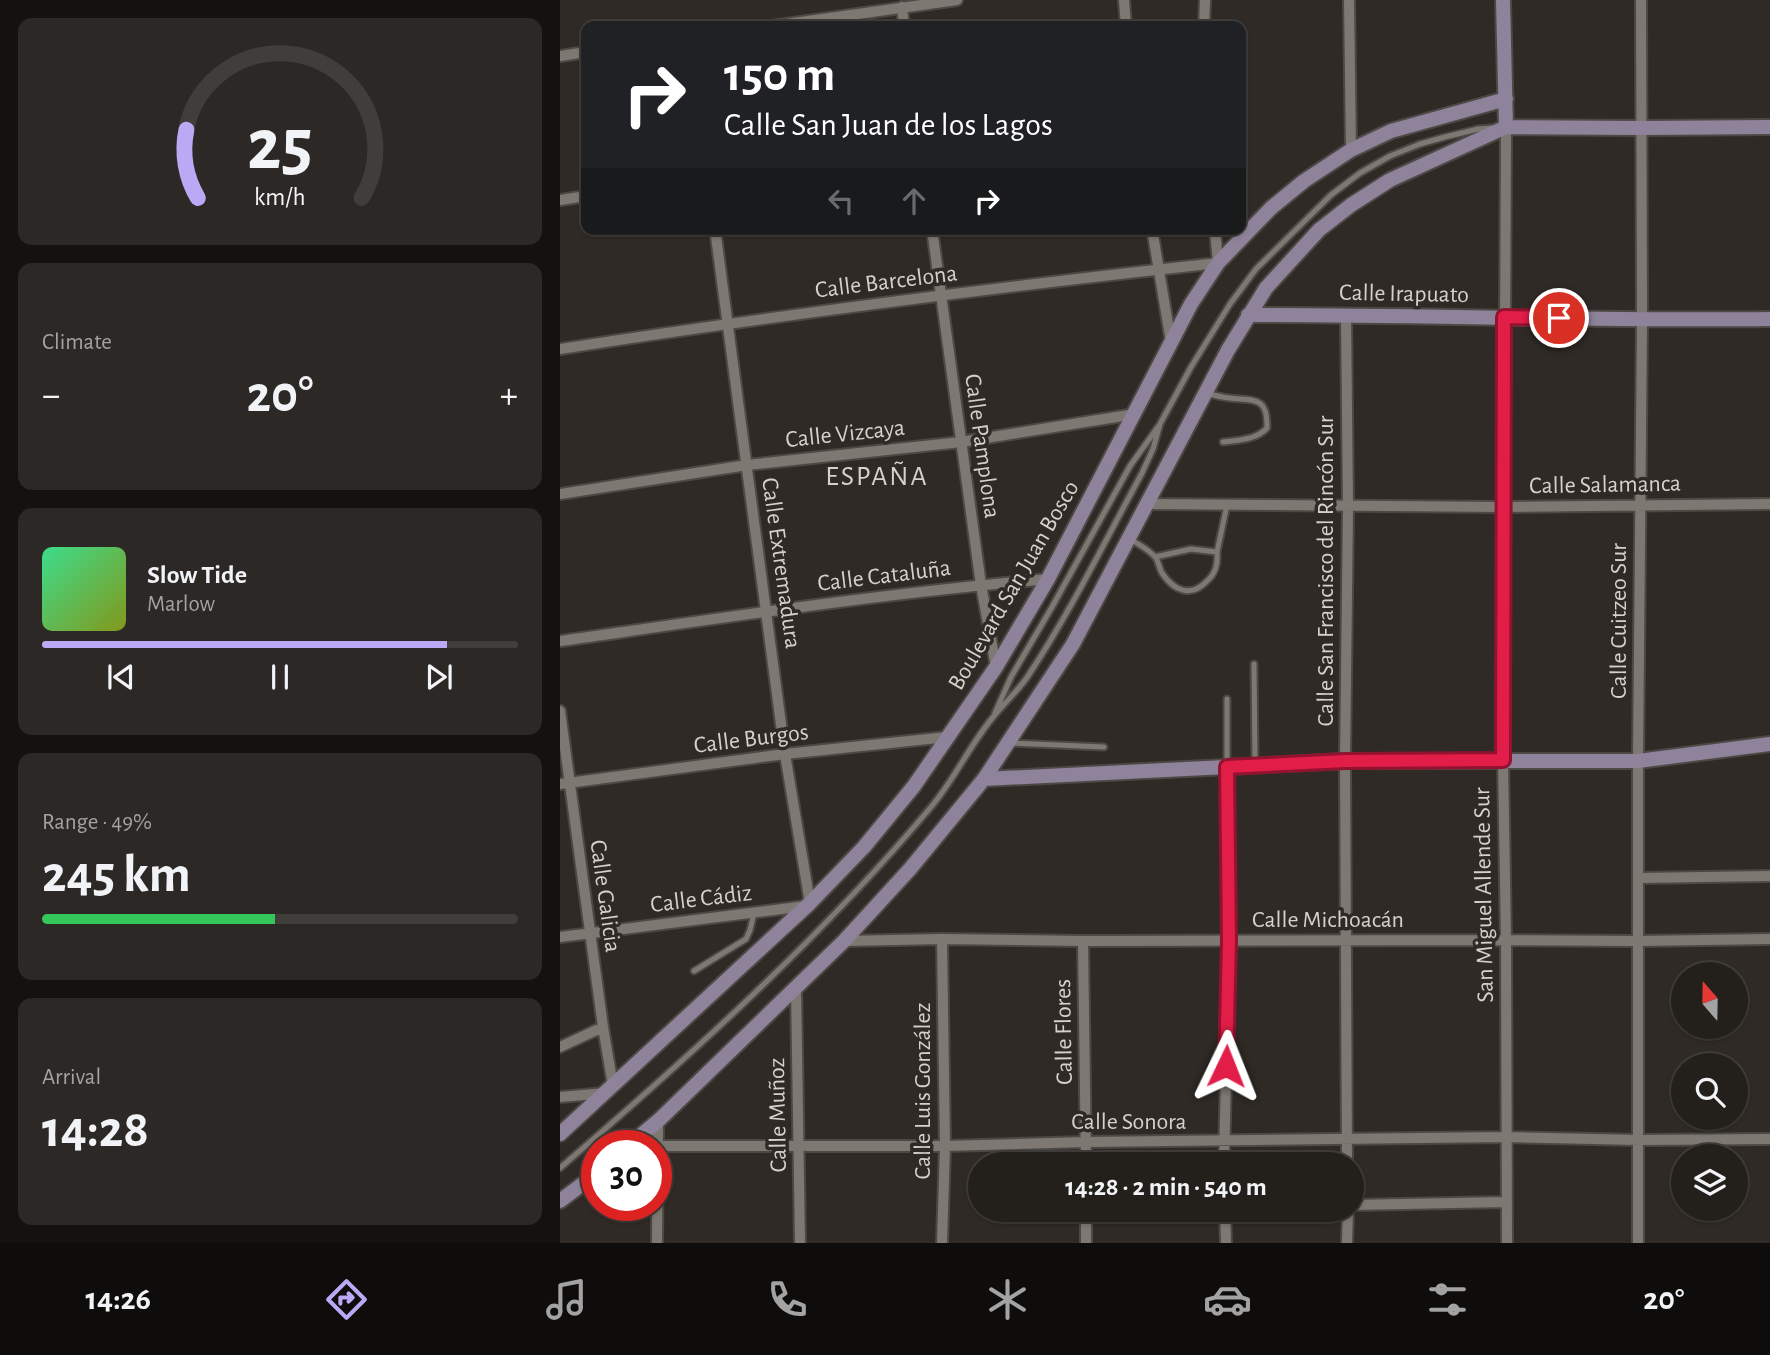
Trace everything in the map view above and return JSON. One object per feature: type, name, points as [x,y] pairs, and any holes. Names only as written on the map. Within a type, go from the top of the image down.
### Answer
[{"type":"street","points":[[806,21],[957,0]]},
{"type":"street","points":[[1124,0],[1126,21]]},
{"type":"street","points":[[1205,0],[1205,21]]},
{"type":"street","points":[[1349,0],[1351,150]]},
{"type":"street","points":[[1503,0],[1506,127]]},
{"type":"street","name":"Calle Cuitzeo Sur","points":[[1638,1243],[1641,0]]},
{"type":"street","points":[[902,7],[903,21]]},
{"type":"street","points":[[560,56],[581,53]]},
{"type":"street","name":"Boulevard San Juan Bosco","points":[[1246,233],[1270,208],[1304,181],[1351,150],[1391,131],[1506,99]]},
{"type":"street","points":[[647,1130],[844,941],[910,869],[985,779],[1073,644],[1248,315],[1286,264],[1319,230],[1390,180],[1506,127],[1770,127]]},
{"type":"street","name":"San Miguel Allende Sur","points":[[1506,127],[1503,760],[1507,1243]]},
{"type":"street","points":[[560,200],[581,197]]},
{"type":"street","name":"Calle Extremadura","points":[[716,235],[785,754],[808,904]]},
{"type":"street","name":"Calle Pamplona","points":[[933,235],[981,585],[996,667]]},
{"type":"street","points":[[1154,235],[1171,342]]},
{"type":"street","points":[[1216,235],[1218,263]]},
{"type":"street","name":"Boulevard San Juan Bosco","points":[[560,1134],[808,904],[864,848],[914,786],[996,667],[1048,579],[1191,304],[1218,263],[1244,235]]},
{"type":"street","name":"Calle Barcelona","points":[[560,349],[727,323],[940,295],[1218,263]]},
{"type":"street","name":"Calle Irapuato","points":[[1248,315],[1770,319]]},
{"type":"street","name":"Calle San Francisco del Rincón Sur","points":[[1346,315],[1348,1152]]},
{"type":"street","name":"Calle Vizcaya","points":[[560,494],[747,465],[961,442],[1135,414]]},
{"type":"street","name":"Calle Salamanca","points":[[1147,504],[1503,507],[1770,504]]},
{"type":"street","name":"Calle Cataluña","points":[[560,641],[767,611],[1048,579]]},
{"type":"street","name":"Calle Galicia","points":[[560,711],[565,783],[590,932],[610,1089]]},
{"type":"street","name":"Calle Burgos","points":[[565,783],[785,754],[947,737]]},
{"type":"street","points":[[985,779],[1345,761],[1638,761],[1770,744]]},
{"type":"street","points":[[1224,1152],[1229,940],[1227,767]]},
{"type":"street","points":[[1638,878],[1770,876]]},
{"type":"street","name":"Calle Cádiz","points":[[560,937],[808,904]]},
{"type":"street","name":"Calle Luis González","points":[[942,939],[945,1146],[942,1243]]},
{"type":"street","name":"Calle Michoacán","points":[[844,941],[1770,939]]},
{"type":"street","name":"Calle Flores","points":[[1083,941],[1086,1152]]},
{"type":"street","name":"Calle Muñoz","points":[[796,987],[800,1243]]},
{"type":"street","points":[[560,1047],[603,1027]]},
{"type":"street","points":[[560,1097],[610,1089]]},
{"type":"street","points":[[657,1121],[657,1130]]},
{"type":"street","name":"Calle Sonora","points":[[672,1146],[945,1146],[1506,1137],[1770,1139]]},
{"type":"street","points":[[560,1201],[581,1185]]},
{"type":"street","points":[[1364,1205],[1506,1202]]},
{"type":"street","points":[[657,1221],[657,1243]]},
{"type":"street","points":[[1086,1222],[1086,1243]]},
{"type":"street","points":[[1225,1222],[1226,1243]]},
{"type":"street","points":[[1347,1243],[1348,1222]]},
{"type":"lane","points":[[994,716],[1011,677],[1130,466],[1160,424],[1230,304],[1256,269],[1331,195],[1360,173],[1390,156],[1420,144],[1478,129],[1506,127]]},
{"type":"lane","points":[[1206,393],[1257,401],[1263,405],[1266,412],[1267,428],[1263,432],[1245,439],[1223,442]]},
{"type":"lane","points":[[560,1168],[639,1100],[769,978],[863,884],[933,805],[994,716],[1026,678],[1056,632],[1142,473],[1160,424]]},
{"type":"lane","points":[[1129,538],[1155,557],[1161,571],[1177,589],[1191,590],[1202,587],[1211,578],[1218,561],[1217,552],[1227,505]]},
{"type":"lane","points":[[1155,557],[1191,549],[1217,552]]},
{"type":"lane","points":[[1254,664],[1255,766]]},
{"type":"lane","points":[[1227,699],[1227,767]]},
{"type":"lane","points":[[1009,743],[1104,747]]},
{"type":"lane","points":[[694,971],[746,939],[751,930],[754,913]]},
{"type":"district","name":"ESPAÑA","points":[[877,475]]},
{"type":"route","points":[[1226,1066],[1229,940],[1227,767],[1345,761],[1503,760],[1504,317],[1559,318]]}]
